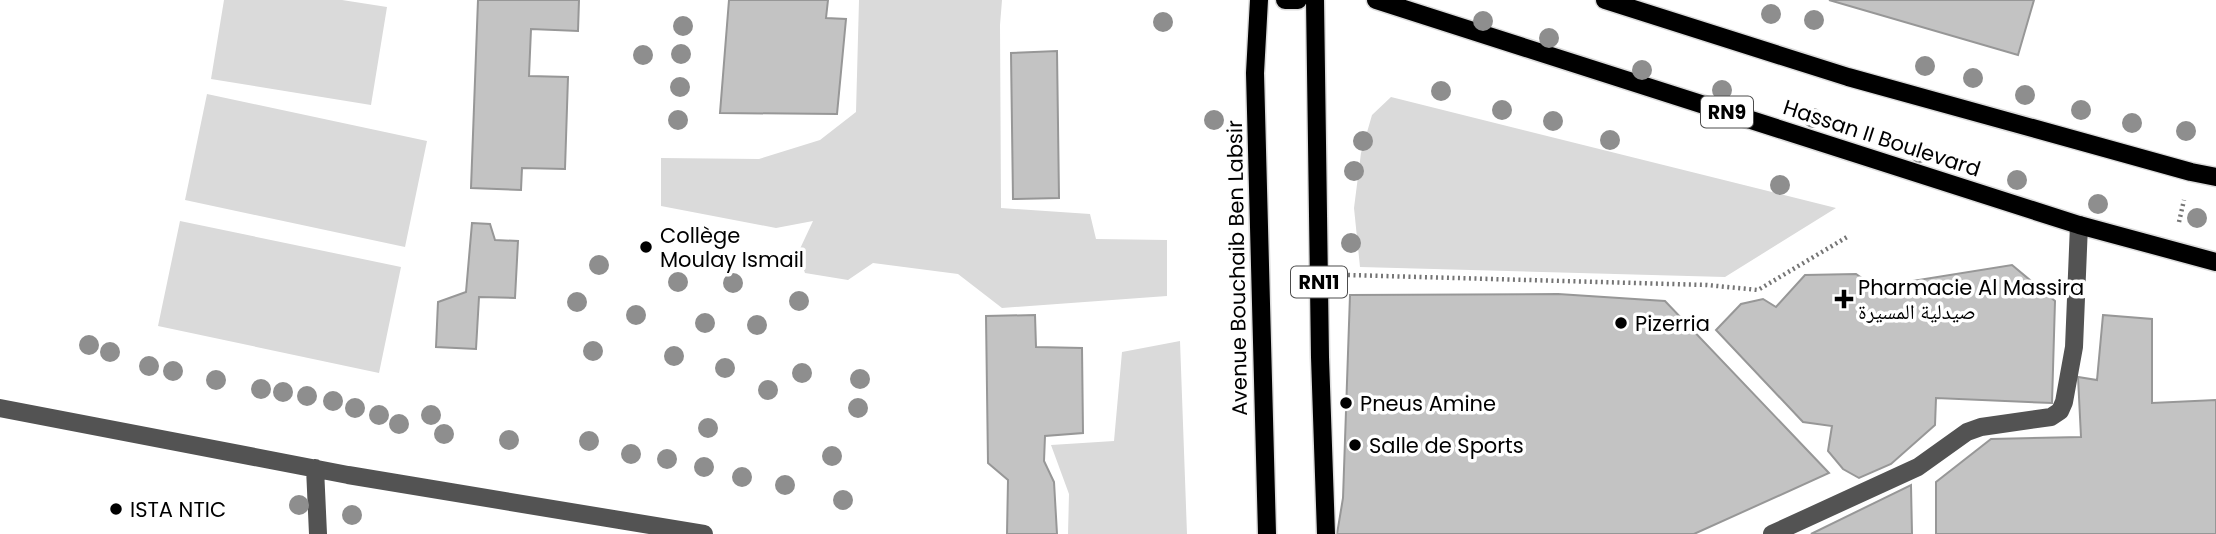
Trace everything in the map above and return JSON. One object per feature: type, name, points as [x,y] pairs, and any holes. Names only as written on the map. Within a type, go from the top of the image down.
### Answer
[{"type":"main road","name":"Avenue Bouchaib Ben Labsir","points":[[1259,0],[1255,74],[1267,534]]},
{"type":"main road","points":[[1285,0],[1297,0]]},
{"type":"main road","name":"RN11","points":[[1315,0],[1326,534]]},
{"type":"main road","name":"Hassan II Boulevard","points":[[1376,0],[2079,225],[2216,262]]},
{"type":"main road","points":[[1605,0],[1848,76],[2216,177]]},
{"type":"street","points":[[1772,534],[1918,467],[1974,429],[2051,417],[2060,411],[2074,347],[2079,225]]},
{"type":"street","points":[[0,408],[315,468],[696,533]]},
{"type":"street","points":[[315,468],[318,534]]},
{"type":"path","points":[[2172,250],[2191,172]]},
{"type":"path","points":[[1319,275],[1707,285],[1758,290],[1847,237]]},
{"type":"shaded area","points":[[224,0],[342,0],[387,7],[371,105],[211,79]]},
{"type":"shaded area","points":[[859,0],[1002,0],[1001,208],[1090,214],[1096,239],[1167,240],[1167,296],[1002,308],[958,274],[873,263],[848,280],[805,273],[798,253],[813,221],[776,228],[661,206],[661,158],[759,159],[820,140],[856,112]]},
{"type":"shaded area","points":[[207,94],[427,141],[405,247],[185,200]]},
{"type":"shaded area","points":[[1391,97],[1836,208],[1725,277],[1360,267],[1354,208],[1361,153],[1372,115]]},
{"type":"shaded area","points":[[180,221],[401,267],[379,373],[158,326]]},
{"type":"shaded area","points":[[1180,341],[1187,534],[1068,534],[1069,494],[1051,445],[1114,441],[1122,352]]},
{"type":"building","points":[[478,0],[579,0],[578,31],[531,29],[529,76],[568,77],[565,169],[522,168],[521,190],[471,188]]},
{"type":"building","points":[[729,0],[828,0],[826,18],[846,19],[837,114],[720,113]]},
{"type":"building","points":[[1829,0],[2034,0],[2018,55]]},
{"type":"building","points":[[1057,51],[1059,198],[1013,199],[1011,53]]},
{"type":"building","points":[[472,223],[490,224],[495,240],[518,241],[515,298],[479,297],[476,349],[436,347],[438,302],[466,292]]},
{"type":"building","points":[[2012,265],[2055,301],[2052,403],[1936,398],[1935,425],[1891,464],[1859,478],[1843,469],[1828,451],[1832,426],[1803,422],[1716,330],[1741,304],[1763,299],[1776,307],[1805,275],[1856,274],[1875,287]]},
{"type":"building","points":[[1558,294],[1665,301],[1829,473],[1694,534],[1337,534],[1343,498],[1350,295]]},
{"type":"building","points":[[1035,315],[1036,347],[1082,348],[1083,433],[1045,436],[1044,461],[1054,482],[1057,534],[1007,534],[1008,480],[988,463],[986,316]]},
{"type":"building","points":[[2103,315],[2152,319],[2152,403],[2216,400],[2216,534],[1936,534],[1936,482],[1991,439],[2081,437],[2078,377],[2097,380]]},
{"type":"building","points":[[1911,485],[1912,534],[1811,534]]},
{"type":"place","name":"Collège Moulay Ismail","points":[[646,247]]},
{"type":"place","name":"Pharmacie Al Massira صيدلية المسيرة","points":[[1844,299]]},
{"type":"place","name":"Pizerria","points":[[1621,323]]},
{"type":"place","name":"Pneus Amine","points":[[1346,403]]},
{"type":"place","name":"Salle de Sports","points":[[1355,445]]},
{"type":"place","name":"ISTA NTIC","points":[[116,509]]}]
